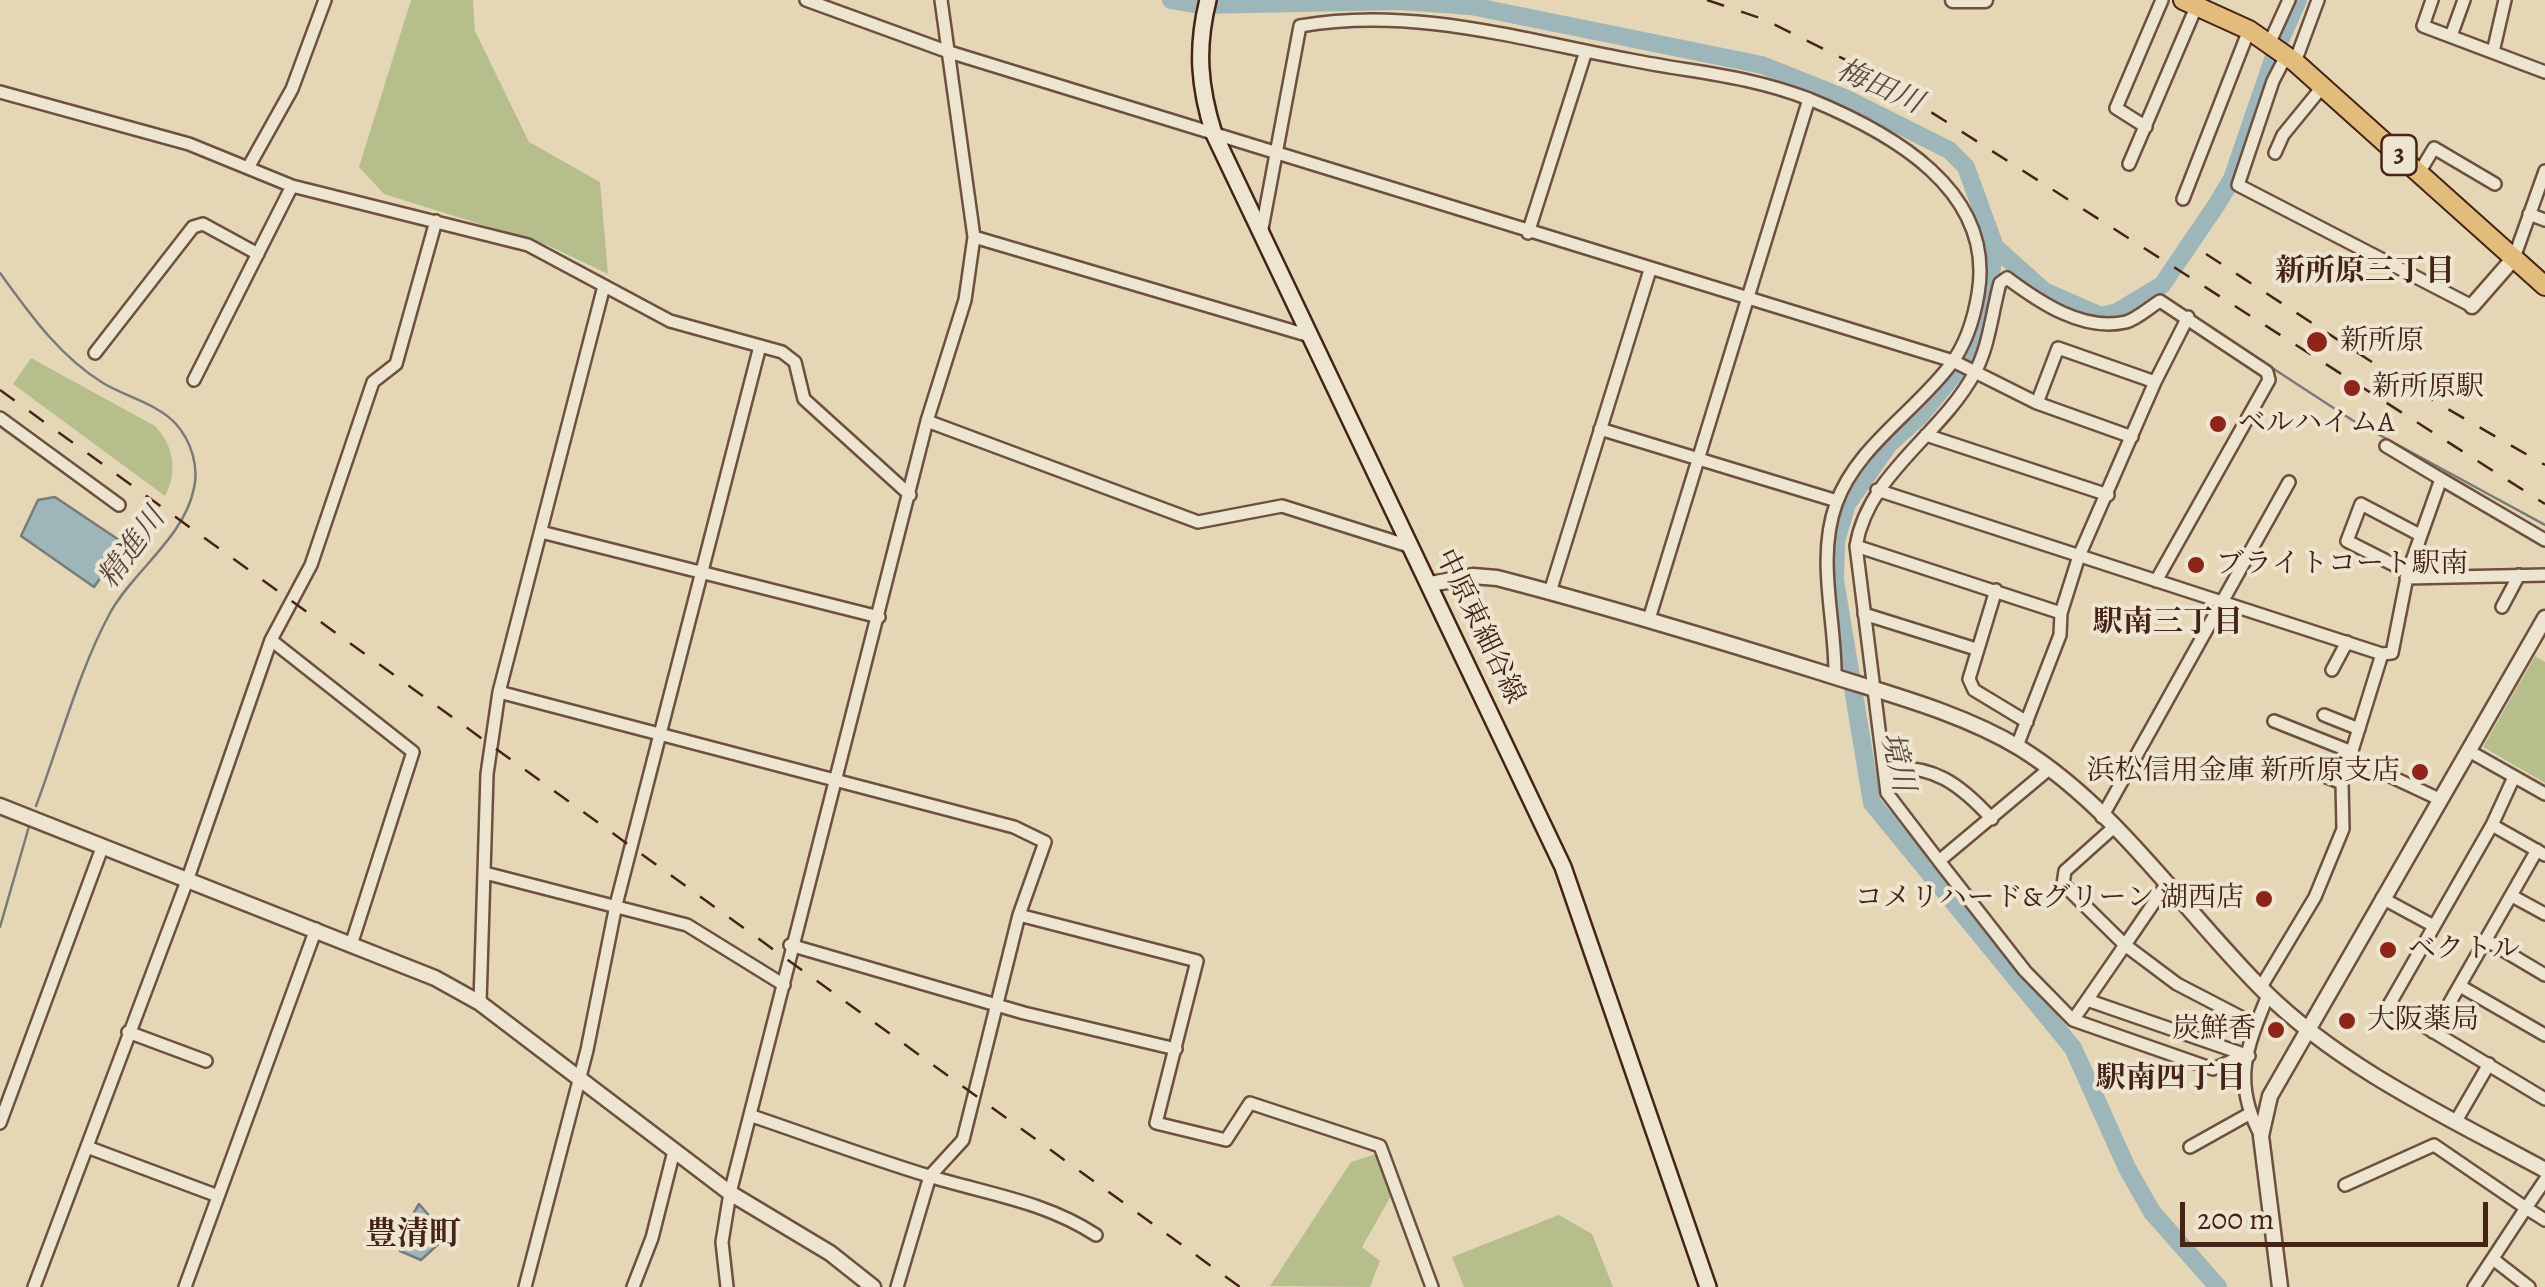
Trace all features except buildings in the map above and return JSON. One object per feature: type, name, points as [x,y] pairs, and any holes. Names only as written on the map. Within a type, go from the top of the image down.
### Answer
[{"type":"main road","name":"中原東細谷線","points":[[1208,0],[1198,61],[1202,100],[1214,134],[1432,584],[1563,868],[1708,1287]]},
{"type":"main road","name":"3","points":[[2190,2],[2249,30],[2281,52],[2545,286]]},
{"type":"street","points":[[248,166],[292,89],[325,0]]},
{"type":"street","points":[[806,0],[946,51],[1528,234],[1953,361],[1974,375],[2037,402],[2132,437]]},
{"type":"street","points":[[726,1287],[722,1242],[730,1193],[784,985],[790,945],[879,617],[927,421],[968,288],[974,237],[941,0]]},
{"type":"street","points":[[1953,0],[1985,0]]},
{"type":"street","points":[[2146,126],[2116,108],[2162,0]]},
{"type":"street","points":[[2289,0],[2281,52],[2238,185],[2472,306],[2514,258],[2545,171]]},
{"type":"street","points":[[2281,52],[2318,0]]},
{"type":"street","points":[[2432,0],[2423,26],[2545,72]]},
{"type":"street","points":[[2451,36],[2464,0]]},
{"type":"street","points":[[2493,52],[2506,0]]},
{"type":"street","points":[[2130,164],[2190,2]]},
{"type":"street","points":[[1261,234],[1279,155],[1300,26],[1332,20],[1467,25],[1586,51],[1725,72],[1809,99],[1864,125],[1924,163],[1964,207],[1974,234],[1980,285],[1970,327],[1953,361],[1872,448],[1837,501],[1827,549],[1839,678]]},
{"type":"street","points":[[2182,199],[2249,30]]},
{"type":"street","points":[[1528,234],[1586,51]]},
{"type":"street","points":[[2275,153],[2283,136],[2323,86]]},
{"type":"street","points":[[0,92],[131,126],[248,166],[292,186],[528,245],[670,321],[782,352],[794,362],[804,399],[910,495]]},
{"type":"street","points":[[1649,619],[1809,99]]},
{"type":"street","points":[[2419,173],[2434,148],[2495,184]]},
{"type":"street","points":[[194,380],[292,186]]},
{"type":"street","points":[[2528,214],[2545,220]]},
{"type":"street","points":[[34,1287],[186,881],[270,640],[311,565],[374,382],[396,364],[436,221]]},
{"type":"street","points":[[95,353],[193,227],[203,224],[258,254]]},
{"type":"street","points":[[974,237],[1310,336]]},
{"type":"street","points":[[1550,592],[1650,270]]},
{"type":"street","points":[[2156,581],[2270,380],[2266,372],[2160,300],[2127,322],[2095,322],[2038,302],[2007,278],[2000,283],[1974,375],[1878,490],[1860,520],[1856,546],[1887,793],[1898,813],[2025,971],[2072,1020],[2213,1069],[2247,1055]]},
{"type":"street","points":[[480,1003],[487,774],[499,692],[604,286]]},
{"type":"street","points":[[2017,746],[2060,635],[2061,613],[2080,556],[2154,382],[2188,318]]},
{"type":"street","points":[[525,1287],[578,1078],[616,905],[760,346]]},
{"type":"street","points":[[2037,402],[2058,348],[2154,382]]},
{"type":"street","points":[[0,418],[119,505]]},
{"type":"street","points":[[927,421],[1198,522],[1282,506],[1413,548]]},
{"type":"street","points":[[1600,429],[1837,501]]},
{"type":"street","points":[[1926,435],[2108,494]]},
{"type":"street","points":[[2386,446],[2545,540]]},
{"type":"street","points":[[1878,490],[2382,654],[2392,653],[2418,534],[2441,478]]},
{"type":"street","points":[[2256,1025],[2176,984],[2125,946],[2063,884],[2064,871],[2107,822],[2288,482]]},
{"type":"street","points":[[2418,534],[2361,504],[2347,541],[2407,575],[2545,575]]},
{"type":"street","points":[[541,532],[879,617]]},
{"type":"street","points":[[1856,546],[2061,613]]},
{"type":"street","points":[[1432,584],[1473,576],[1649,619],[1872,689],[1971,724],[2017,746],[2049,769],[2107,822],[2264,991],[2306,1029],[2456,1121],[2545,1170]]},
{"type":"street","points":[[2502,607],[2519,576]]},
{"type":"street","points":[[1996,590],[1969,679],[1974,690],[2027,722]]},
{"type":"street","points":[[1864,614],[1976,649]]},
{"type":"street","points":[[2280,1287],[2261,1136],[2270,1096],[2545,618]]},
{"type":"street","points":[[270,640],[413,752],[350,944]]},
{"type":"street","points":[[2332,670],[2347,642]]},
{"type":"street","points":[[2261,1136],[2249,1114],[2242,1082],[2247,1055],[2264,991],[2315,896],[2343,829],[2342,783],[2382,654]]},
{"type":"street","points":[[499,692],[1014,828],[1045,842],[994,1004],[963,1140],[930,1176],[897,1287]]},
{"type":"street","points":[[2324,715],[2359,729]]},
{"type":"street","points":[[2274,721],[2352,752]]},
{"type":"street","points":[[2469,751],[2545,794]]},
{"type":"street","points":[[1884,770],[1914,767],[1939,774],[1971,796],[1992,819]]},
{"type":"street","points":[[1939,861],[2049,769]]},
{"type":"street","points":[[2309,770],[2342,783]]},
{"type":"street","points":[[2392,777],[2439,799]]},
{"type":"street","points":[[2514,777],[2492,825],[2388,1006],[2545,1100]]},
{"type":"street","points":[[0,806],[316,929],[434,978],[480,1003],[730,1193],[830,1253],[873,1287]]},
{"type":"street","points":[[2433,1032],[2541,852],[2492,825]]},
{"type":"street","points":[[0,1124],[102,848]]},
{"type":"street","points":[[486,873],[687,925],[784,985]]},
{"type":"street","points":[[2072,1020],[2166,886]]},
{"type":"street","points":[[2512,896],[2545,914]]},
{"type":"street","points":[[2382,898],[2432,926]]},
{"type":"street","points":[[1019,916],[1196,962],[1156,1122],[1226,1140],[1250,1103],[1380,1146],[1432,1287]]},
{"type":"street","points":[[184,1287],[316,929]]},
{"type":"street","points":[[2486,940],[2545,975]]},
{"type":"street","points":[[790,945],[994,1004],[1176,1049]]},
{"type":"street","points":[[2460,986],[2545,1035]]},
{"type":"street","points":[[2087,1000],[2247,1055]]},
{"type":"street","points":[[128,1032],[206,1061]]},
{"type":"street","points":[[2456,1121],[2489,1064]]},
{"type":"street","points":[[2190,1147],[2249,1114]]},
{"type":"street","points":[[752,1116],[930,1176],[1035,1203],[1065,1214],[1096,1235]]},
{"type":"street","points":[[2345,1185],[2434,1145],[2545,1220]]},
{"type":"street","points":[[87,1146],[218,1196]]},
{"type":"street","points":[[633,1287],[652,1238],[674,1151]]},
{"type":"street","points":[[2474,1287],[2545,1180]]},
{"type":"street","points":[[2493,1259],[2529,1287]]},
{"type":"green space","points":[[411,0],[473,0],[475,31],[529,142],[600,182],[608,274],[547,245],[384,194],[359,167]]},
{"type":"green space","points":[[31,358],[155,426],[172,460],[172,478],[165,496],[13,384]]},
{"type":"green space","points":[[2535,656],[2545,662],[2545,783],[2483,747]]},
{"type":"green space","points":[[1376,1154],[1392,1194],[1362,1247],[1380,1261],[1370,1287],[1270,1286],[1351,1162]]},
{"type":"green space","points":[[1559,1215],[1592,1234],[1613,1287],[1464,1287],[1452,1257]]},
{"type":"water","points":[[55,497],[125,544],[94,587],[21,536],[38,500]]},
{"type":"water","points":[[419,1204],[447,1236],[421,1260],[400,1251],[405,1228]]},
{"type":"waterway","name":"梅田川","points":[[1171,0],[1199,5],[1400,1],[1471,6],[1762,65],[1845,98],[1949,150],[1966,167],[1995,247],[2044,291],[2101,316],[2117,312],[2162,285],[2217,204],[2232,179],[2278,45],[2298,0]]},
{"type":"waterway","name":"梅田川","points":[[1312,5],[1314,0]]},
{"type":"waterway","name":"境川","points":[[1995,247],[1985,315],[1964,362],[1920,416],[1889,444],[1847,504],[1836,541],[1835,580],[1872,803],[2073,1048],[2127,1168],[2152,1212],[2218,1287]]},
{"type":"waterway","name":"精進川","points":[[0,273],[46,333],[73,360],[103,383],[151,406],[176,424],[190,446],[195,471],[189,506],[180,523],[120,597],[99,635],[36,806]]},
{"type":"waterway","points":[[2211,328],[2352,420],[2545,525]]},
{"type":"waterway","name":"精進川","points":[[0,927],[30,823]]},
{"type":"railway","points":[[1707,0],[1763,19],[1862,68],[2545,504]]},
{"type":"railway","points":[[2206,254],[2415,390],[2545,465]]},
{"type":"railway","points":[[0,390],[1240,1287]]},
{"type":"place","name":"新所原","points":[[2317,342]]},
{"type":"place","name":"新所原駅","points":[[2352,388]]},
{"type":"place","name":"ベルハイムA","points":[[2218,424]]},
{"type":"place","name":"ブライトコート駅南","points":[[2196,565]]},
{"type":"place","name":"浜松信用金庫 新所原支店","points":[[2420,772]]},
{"type":"place","name":"コメリハード&グリーン 湖西店","points":[[2264,899]]},
{"type":"place","name":"ベクトル","points":[[2388,950]]},
{"type":"place","name":"大阪薬局","points":[[2347,1021]]},
{"type":"place","name":"炭鮮香","points":[[2276,1030]]},
{"type":"district","name":"新所原三丁目","points":[[2365,273]]},
{"type":"district","name":"駅南三丁目","points":[[2168,624]]},
{"type":"district","name":"駅南四丁目","points":[[2171,1080]]},
{"type":"district","name":"豊清町","points":[[413,1236]]}]
